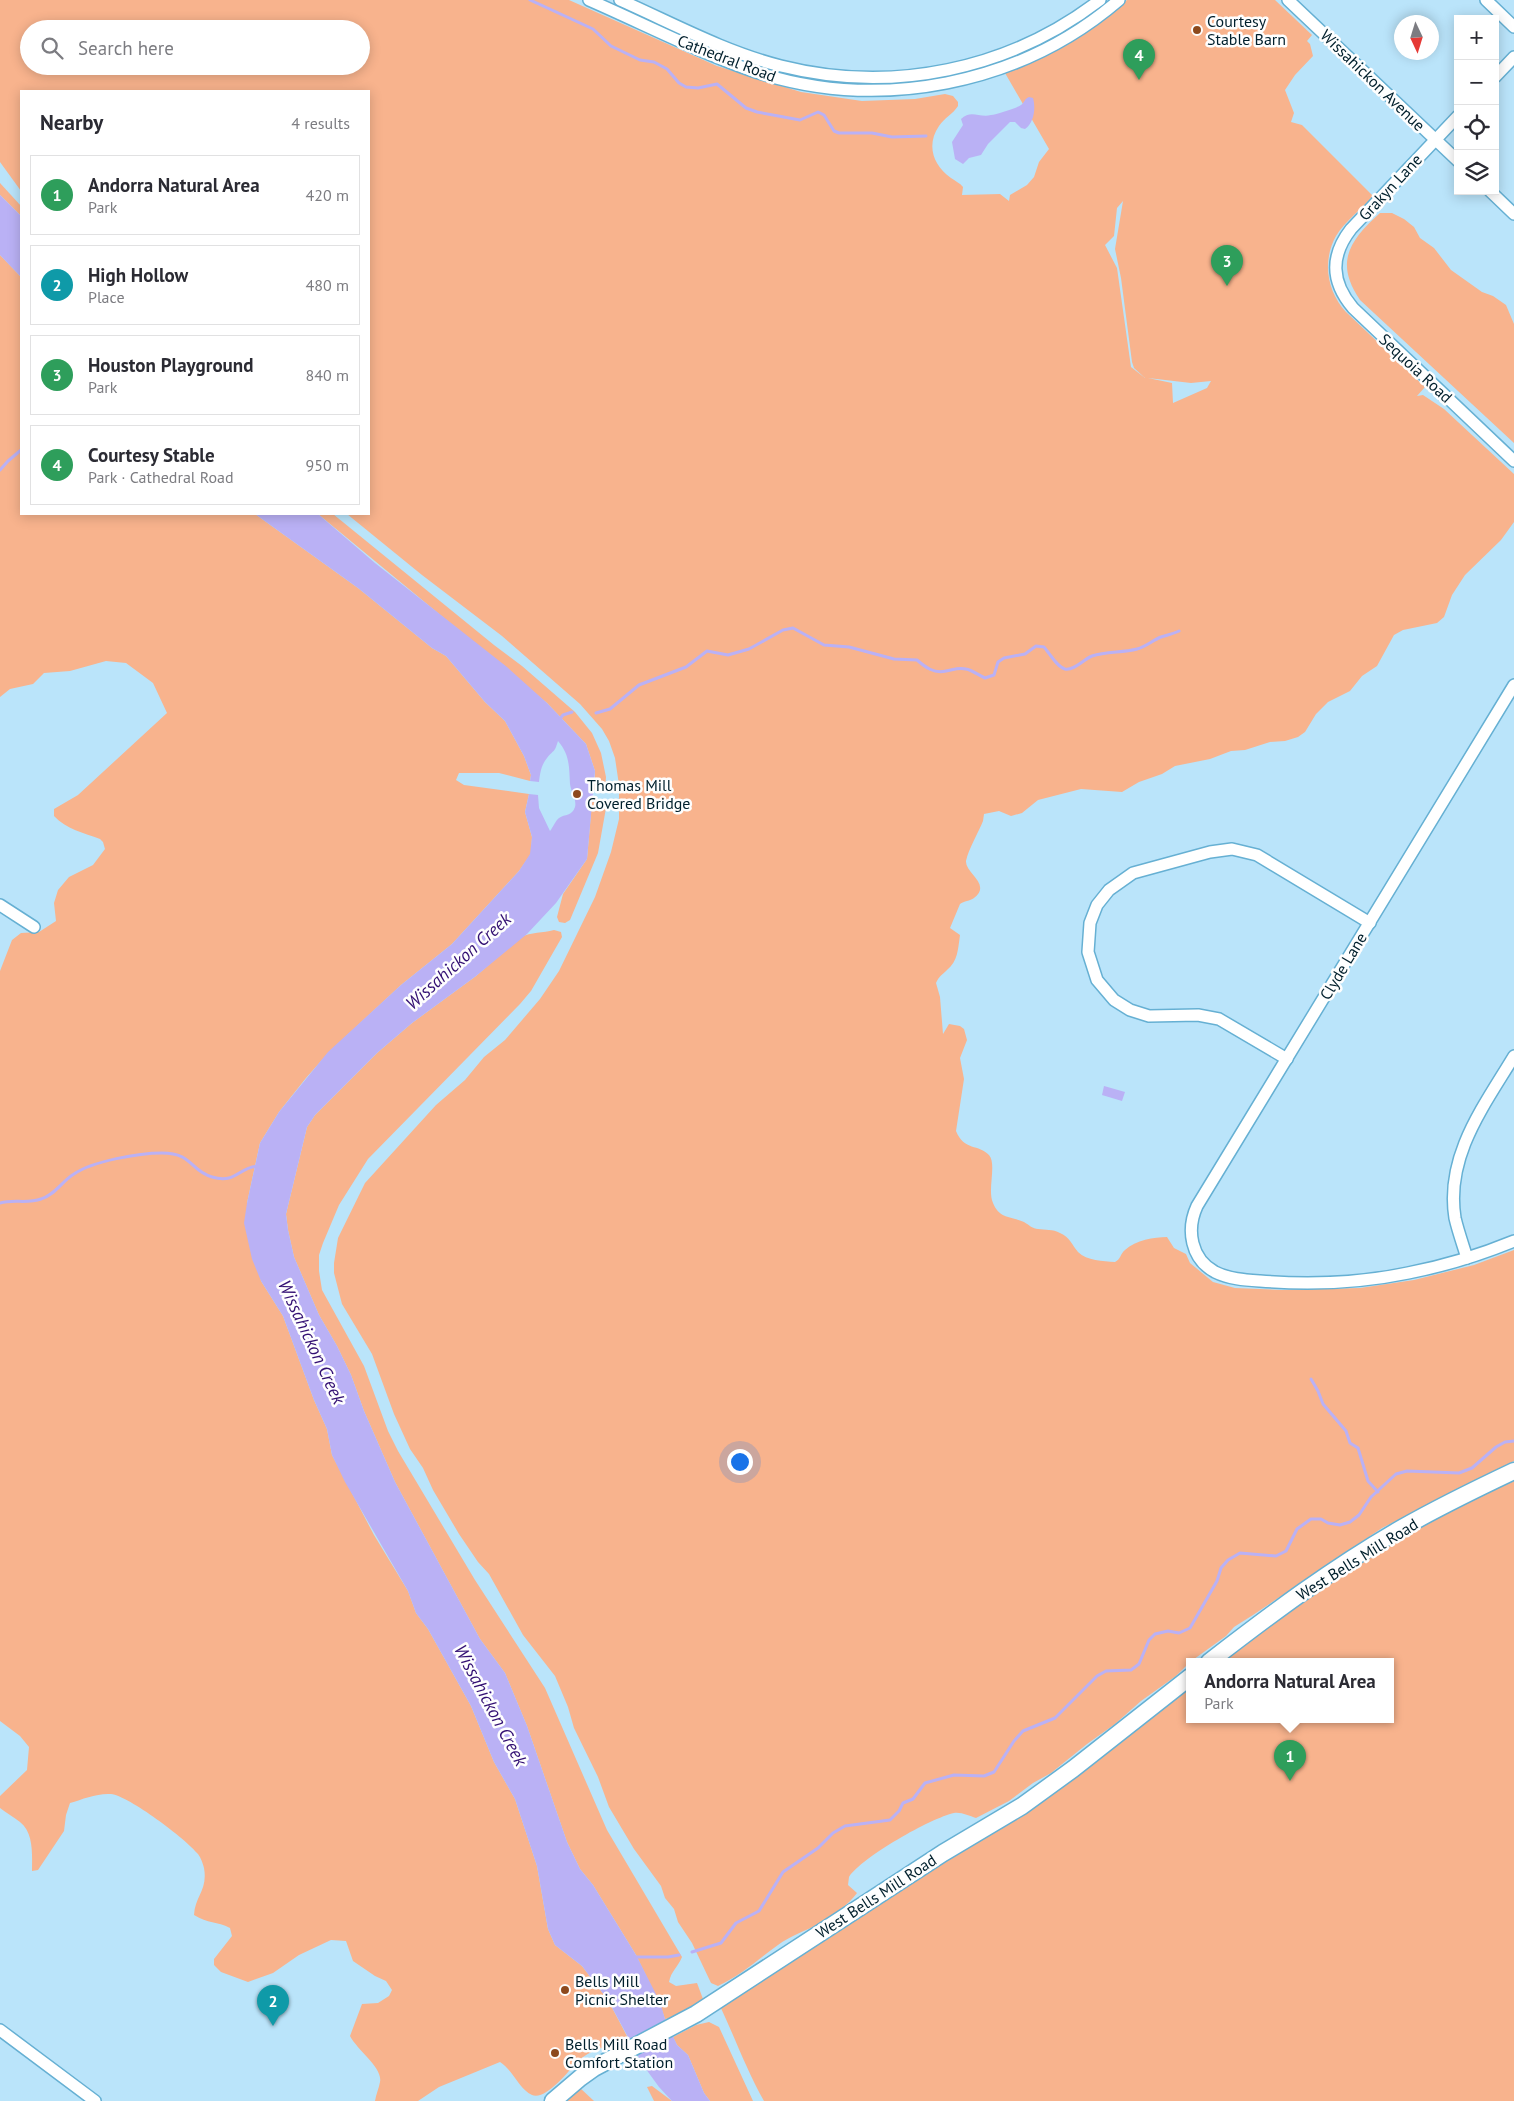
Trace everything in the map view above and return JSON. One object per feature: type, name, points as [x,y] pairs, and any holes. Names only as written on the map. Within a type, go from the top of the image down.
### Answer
[{"type":"street","name":"Cathedral Road","points":[[589,0],[757,72],[817,86],[876,90],[932,86],[996,71],[1036,54],[1058,42],[1098,17],[1119,0]]},
{"type":"street","name":"Cathedral Road","points":[[620,0],[726,47],[780,66],[826,75],[875,78],[943,72],[990,59],[1040,39],[1100,0]]},
{"type":"street","name":"Wissahickon Avenue","points":[[1288,0],[1454,157]]},
{"type":"street","points":[[1486,0],[1514,28]]},
{"type":"street","points":[[1499,73],[1514,57]]},
{"type":"street","name":"Grakyn Lane","points":[[1336,265],[1339,247],[1351,229],[1454,120]]},
{"type":"street","points":[[1494,195],[1514,214]]},
{"type":"street","name":"Sequoia Road","points":[[1336,265],[1341,292],[1353,308],[1514,461]]},
{"type":"street","name":"Clyde Lane","points":[[1467,1258],[1396,1276],[1343,1282],[1304,1283],[1255,1280],[1228,1277],[1209,1268],[1196,1252],[1191,1230],[1193,1215],[1197,1206],[1514,685]]},
{"type":"street","points":[[1287,1059],[1218,1019],[1198,1015],[1159,1017],[1130,1010],[1114,1000],[1102,988],[1093,970],[1088,952],[1088,933],[1093,914],[1102,897],[1116,883],[1141,870],[1220,850],[1239,850],[1257,855],[1370,923]]},
{"type":"street","points":[[0,905],[34,927]]},
{"type":"street","points":[[1514,1056],[1468,1134],[1457,1165],[1454,1186],[1454,1207],[1467,1258],[1514,1241]]},
{"type":"street","name":"West Bells Mill Road","points":[[1214,1658],[1309,1588],[1373,1546],[1427,1514],[1514,1471]]},
{"type":"street","name":"West Bells Mill Road","points":[[554,2101],[580,2078],[617,2054],[684,2021],[944,1852],[1038,1794],[1186,1680]]},
{"type":"street","points":[[0,2030],[96,2101]]},
{"type":"shaded area","points":[[0,0],[569,0],[717,66],[801,92],[862,101],[915,99],[945,94],[953,96],[958,102],[958,106],[941,123],[933,140],[933,154],[936,161],[945,173],[963,187],[962,195],[1000,194],[1009,201],[1010,195],[1027,185],[1034,177],[1039,162],[1049,149],[1005,73],[1032,62],[1069,42],[1100,22],[1127,0],[1275,0],[1312,35],[1307,41],[1310,44],[1313,56],[1295,75],[1285,90],[1294,113],[1291,122],[1302,125],[1373,196],[1344,225],[1332,246],[1328,266],[1334,295],[1346,312],[1425,387],[1417,396],[1423,395],[1444,409],[1514,474],[1514,522],[1501,540],[1465,575],[1452,595],[1444,617],[1437,623],[1403,630],[1394,635],[1377,666],[1362,676],[1350,691],[1328,702],[1316,714],[1305,732],[1298,737],[1285,741],[1270,742],[1245,750],[1231,751],[1210,759],[1175,766],[1122,792],[1081,789],[1038,800],[1022,813],[1011,816],[999,811],[984,814],[983,821],[966,861],[969,870],[979,883],[979,893],[974,898],[960,904],[950,928],[960,935],[957,954],[951,966],[939,977],[936,983],[940,997],[943,1034],[949,1024],[960,1026],[964,1029],[967,1040],[960,1058],[964,1079],[956,1131],[963,1142],[981,1149],[989,1155],[992,1164],[991,1198],[999,1212],[1034,1228],[1055,1231],[1063,1235],[1069,1239],[1078,1252],[1095,1260],[1115,1262],[1125,1250],[1140,1241],[1167,1237],[1174,1248],[1186,1254],[1190,1263],[1213,1282],[1235,1288],[1282,1290],[1360,1288],[1414,1280],[1474,1265],[1514,1250],[1514,1461],[1382,1528],[1234,1627],[1226,1636],[1196,1658],[1186,1658],[1186,1666],[1176,1676],[1141,1701],[1115,1724],[1051,1773],[1033,1783],[1009,1801],[976,1818],[957,1813],[943,1816],[882,1849],[856,1869],[849,1877],[848,1885],[857,1893],[840,1910],[824,1921],[783,1942],[726,1982],[718,1986],[711,1983],[692,1943],[678,1922],[674,1909],[665,1898],[661,1886],[634,1849],[609,1807],[598,1777],[574,1728],[568,1707],[555,1676],[523,1635],[489,1574],[478,1562],[459,1534],[433,1490],[423,1468],[410,1449],[394,1414],[372,1354],[342,1304],[334,1273],[338,1238],[365,1183],[436,1105],[465,1080],[484,1057],[505,1040],[540,999],[559,971],[595,897],[611,852],[619,819],[619,785],[615,758],[602,729],[580,704],[502,636],[422,575],[348,515],[370,515],[370,90],[20,90],[20,190],[0,162]],"holes":[[[1123,201],[1115,249],[1121,278],[1132,362],[1134,368],[1145,378],[1131,367],[1117,268],[1105,245],[1114,236],[1117,208]],[[1148,378],[1191,383],[1211,381],[1207,388],[1173,403],[1172,383]]]},
{"type":"shaded area","points":[[0,183],[20,205],[20,215],[0,195]]},
{"type":"shaded area","points":[[1380,213],[1392,213],[1404,219],[1414,227],[1420,238],[1434,248],[1451,270],[1482,292],[1493,296],[1506,305],[1514,324],[1514,443],[1360,300],[1348,274],[1349,252],[1361,233]]},
{"type":"shaded area","points":[[0,255],[20,276],[20,515],[256,515],[358,588],[432,648],[446,656],[485,702],[505,721],[524,756],[531,775],[530,781],[499,773],[459,773],[456,780],[464,785],[529,794],[525,812],[532,837],[531,854],[519,871],[452,944],[401,985],[329,1052],[306,1078],[279,1112],[260,1143],[247,1203],[261,1281],[283,1316],[314,1400],[327,1429],[332,1455],[374,1535],[408,1591],[416,1613],[428,1629],[471,1706],[494,1762],[515,1799],[537,1866],[548,1929],[555,1945],[582,1966],[608,2000],[628,2038],[587,2054],[550,2090],[543,2094],[537,2096],[527,2092],[505,2065],[500,2062],[439,2087],[418,2101],[375,2101],[380,2082],[378,2071],[350,2036],[362,2004],[378,2003],[389,1996],[392,1990],[386,1981],[353,1961],[346,1941],[331,1940],[299,1955],[273,1973],[248,1982],[221,1972],[214,1965],[214,1959],[232,1936],[230,1928],[194,1915],[205,1876],[202,1861],[192,1847],[157,1819],[130,1802],[111,1794],[95,1795],[70,1803],[64,1831],[38,1870],[32,1871],[31,1845],[28,1832],[20,1822],[0,1808],[0,1796],[27,1770],[29,1747],[20,1736],[0,1721],[0,971],[12,940],[21,933],[39,932],[56,921],[54,903],[58,890],[69,877],[93,865],[105,849],[100,839],[64,824],[54,816],[54,809],[78,795],[167,713],[153,683],[126,663],[106,661],[70,671],[44,673],[33,684],[10,689],[0,697]]},
{"type":"shaded area","points":[[319,515],[334,515],[522,666],[575,712],[592,733],[601,753],[606,777],[605,791],[594,790],[595,771],[586,744],[547,703]]},
{"type":"shaded area","points":[[592,802],[599,802],[606,808],[598,853],[570,920],[565,923],[559,922],[557,917],[563,894],[587,859]]},
{"type":"shaded area","points":[[554,930],[561,932],[562,937],[531,991],[368,1159],[339,1205],[319,1255],[319,1271],[322,1290],[364,1366],[388,1431],[398,1451],[475,1580],[545,1688],[607,1830],[682,1957],[669,1982],[676,1986],[697,1983],[703,1999],[674,2017],[665,2019],[659,2002],[636,1955],[593,1885],[580,1869],[567,1842],[527,1726],[505,1673],[480,1639],[395,1482],[364,1411],[351,1375],[319,1315],[294,1257],[286,1214],[307,1127],[315,1115],[377,1053],[412,1023],[476,976],[521,937]]},
{"type":"shaded area","points":[[1514,1476],[1514,2101],[764,2101],[720,2006],[1186,1687],[1186,1723],[1394,1723],[1394,1658],[1225,1658],[1365,1557]]},
{"type":"shaded area","points":[[709,2022],[719,2027],[753,2101],[710,2101],[704,2093],[688,2055],[677,2045],[673,2037],[696,2025]]},
{"type":"shaded area","points":[[652,2086],[672,2101],[654,2101],[647,2087]]},
{"type":"shaded area","points":[[579,2087],[594,2101],[563,2101]]},
{"type":"water","points":[[1029,97],[1033,98],[1034,111],[1030,123],[1025,129],[1015,122],[1010,122],[988,144],[981,155],[969,158],[963,164],[955,159],[952,142],[963,125],[961,119],[972,114],[987,116],[1007,111],[1021,105]]},
{"type":"water","points":[[0,195],[20,215],[20,276],[0,255]]},
{"type":"water","name":"Wissahickon Creek","points":[[256,515],[319,515],[375,563],[507,667],[547,703],[586,744],[595,771],[587,859],[556,903],[527,934],[476,976],[412,1023],[377,1053],[315,1115],[307,1127],[286,1214],[294,1257],[319,1315],[351,1375],[364,1411],[395,1482],[480,1639],[505,1673],[527,1726],[567,1842],[580,1869],[593,1885],[636,1955],[660,2002],[665,2019],[677,2045],[688,2055],[704,2093],[710,2101],[672,2101],[643,2065],[608,2000],[582,1966],[555,1945],[548,1929],[537,1866],[515,1799],[494,1762],[471,1706],[428,1629],[416,1613],[408,1591],[345,1482],[332,1455],[327,1429],[314,1400],[283,1316],[261,1281],[252,1259],[244,1223],[247,1203],[260,1143],[279,1112],[328,1052],[401,985],[452,944],[519,871],[530,854],[532,837],[525,812],[529,794],[538,795],[539,808],[550,831],[558,819],[570,813],[575,807],[567,756],[558,741],[555,750],[543,764],[539,782],[530,781],[531,775],[524,756],[505,721],[485,702],[446,656],[432,648],[358,588]]},
{"type":"water","points":[[1104,1086],[1125,1092],[1122,1101],[1102,1095]]},
{"type":"waterway","points":[[530,0],[593,29],[611,46],[640,60],[654,62],[667,69],[679,83],[686,87],[698,88],[717,84],[746,108],[757,112],[800,120],[818,112],[824,115],[834,131],[839,133],[872,133],[892,137],[926,136]]},
{"type":"waterway","points":[[0,470],[20,451]]},
{"type":"waterway","points":[[596,713],[610,709],[639,685],[686,667],[707,651],[728,655],[749,649],[783,630],[793,628],[824,645],[849,647],[894,659],[917,660],[938,672],[958,668],[971,670],[985,678],[994,675],[998,662],[1004,658],[1025,654],[1036,646],[1044,647],[1059,666],[1068,669],[1075,667],[1092,656],[1137,649],[1161,637],[1179,631]]},
{"type":"waterway","points":[[560,719],[563,715],[572,712]]},
{"type":"waterway","points":[[0,1203],[41,1199],[82,1169],[141,1154],[162,1153],[180,1156],[199,1171],[220,1179],[232,1177],[246,1169],[258,1166]]},
{"type":"waterway","points":[[1311,1379],[1323,1404],[1346,1431],[1350,1443],[1358,1448],[1368,1481],[1378,1492]]},
{"type":"waterway","points":[[692,1952],[721,1943],[736,1923],[759,1911],[783,1872],[818,1848],[833,1833],[845,1826],[890,1820],[899,1811],[903,1803],[913,1799],[925,1783],[954,1775],[984,1776],[994,1772],[1014,1741],[1023,1731],[1055,1718],[1097,1676],[1106,1671],[1131,1670],[1139,1664],[1149,1640],[1155,1634],[1168,1631],[1179,1633],[1190,1628],[1217,1581],[1221,1568],[1228,1560],[1240,1553],[1276,1556],[1286,1551],[1297,1529],[1311,1519],[1321,1519],[1328,1523],[1340,1525],[1350,1522],[1359,1515],[1371,1497],[1396,1474],[1407,1471],[1459,1473],[1472,1468],[1496,1447],[1505,1442],[1514,1441]]},
{"type":"waterway","points":[[633,1957],[668,1957],[679,1955]]},
{"type":"place","name":"Courtesy Stable Barn","points":[[1197,30]]},
{"type":"place","name":"Courtesy Stable","points":[[1139,80]]},
{"type":"place","name":"Houston Playground","points":[[1227,286]]},
{"type":"place","name":"Thomas Mill Covered Bridge","points":[[577,794]]},
{"type":"place","name":"Andorra Natural Area","points":[[1290,1781]]},
{"type":"place","name":"Bells Mill Picnic Shelter","points":[[565,1990]]},
{"type":"place","name":"High Hollow","points":[[273,2026]]},
{"type":"place","name":"Bells Mill Road Comfort Station","points":[[555,2053]]}]
